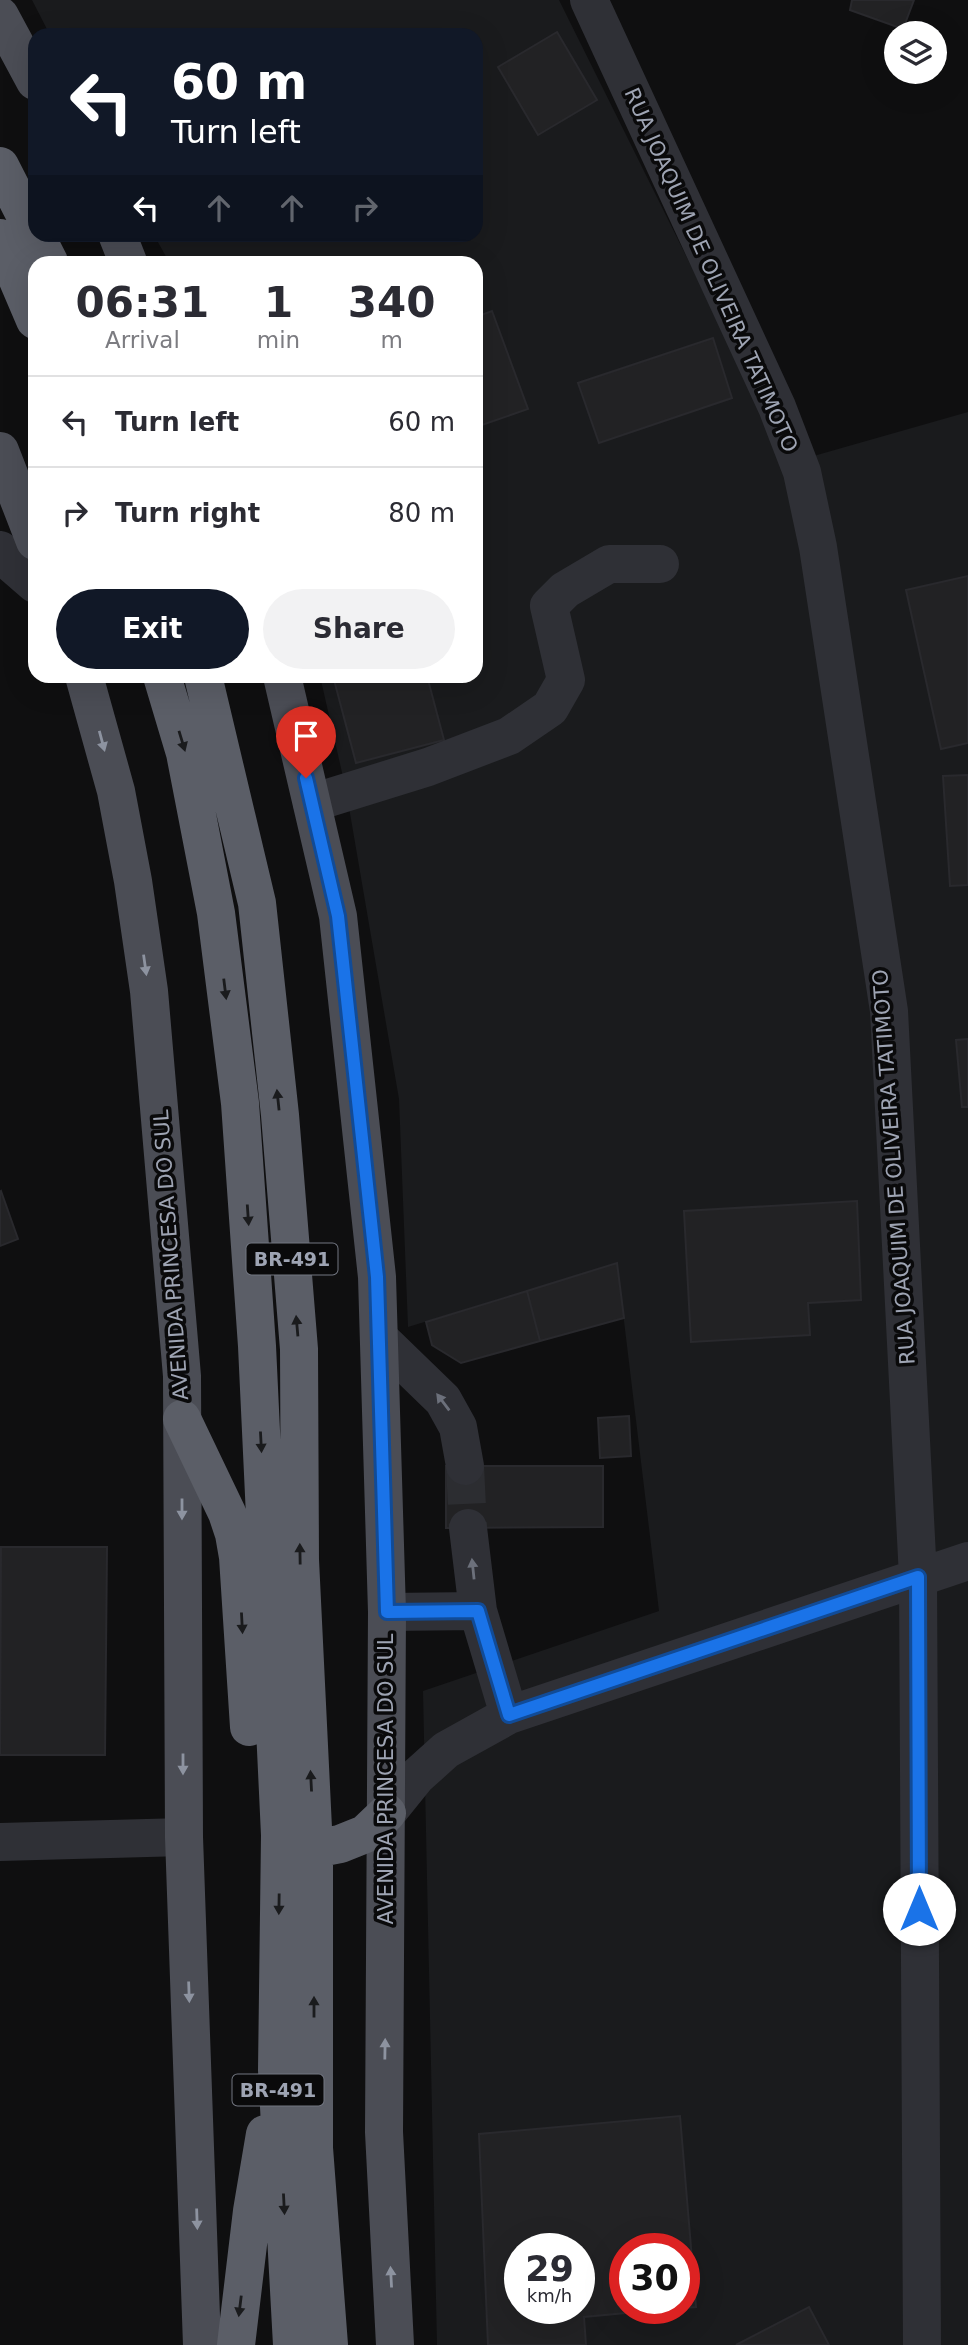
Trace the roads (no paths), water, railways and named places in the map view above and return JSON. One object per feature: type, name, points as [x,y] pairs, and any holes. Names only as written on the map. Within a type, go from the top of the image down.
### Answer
[{"type":"highway","points":[[0,166],[28,221]]},
{"type":"highway","points":[[0,238],[28,304]]},
{"type":"highway","name":"BR-491","points":[[164,683],[185,753],[216,913],[240,1103],[297,1842],[314,2148],[329,2345]]},
{"type":"highway","name":"BR-491","points":[[205,683],[257,903],[299,1349],[297,1842],[277,2070],[292,2345]]},
{"type":"highway","points":[[182,1419],[227,1513],[234,1534],[238,1558],[251,1776],[260,1804],[297,1842],[340,1844],[365,1834],[387,1813]]},
{"type":"highway","points":[[236,2345],[251,2211],[277,2070]]},
{"type":"main road","points":[[0,16],[28,68]]},
{"type":"main road","points":[[0,451],[28,523]]},
{"type":"main road","name":"AVENIDA PRINCESA DO SUL","points":[[86,683],[116,790],[149,991],[182,1376],[184,1837],[202,2345]]},
{"type":"main road","name":"AVENIDA PRINCESA DO SUL","points":[[284,683],[338,916],[377,1277],[387,1612],[384,2132],[395,2345]]},
{"type":"street","name":"RUA JOAQUIM DE OLIVEIRA TATIMOTO","points":[[589,0],[777,407],[802,472],[818,547],[889,1012],[918,1577],[922,2345]]},
{"type":"street","points":[[0,550],[28,578]]},
{"type":"street","points":[[312,803],[428,767],[509,736],[540,715],[550,708],[566,680],[549,606],[565,590],[609,564],[660,564]]},
{"type":"street","points":[[379,1338],[443,1400],[458,1427],[465,1466]]},
{"type":"street","points":[[468,1528],[478,1611],[509,1715]]},
{"type":"street","points":[[387,1813],[416,1777],[446,1750],[509,1715],[968,1561]]},
{"type":"street","points":[[387,1612],[478,1611]]},
{"type":"street","points":[[0,1842],[184,1837]]},
{"type":"tunnel","points":[[465,1466],[468,1528]]}]
